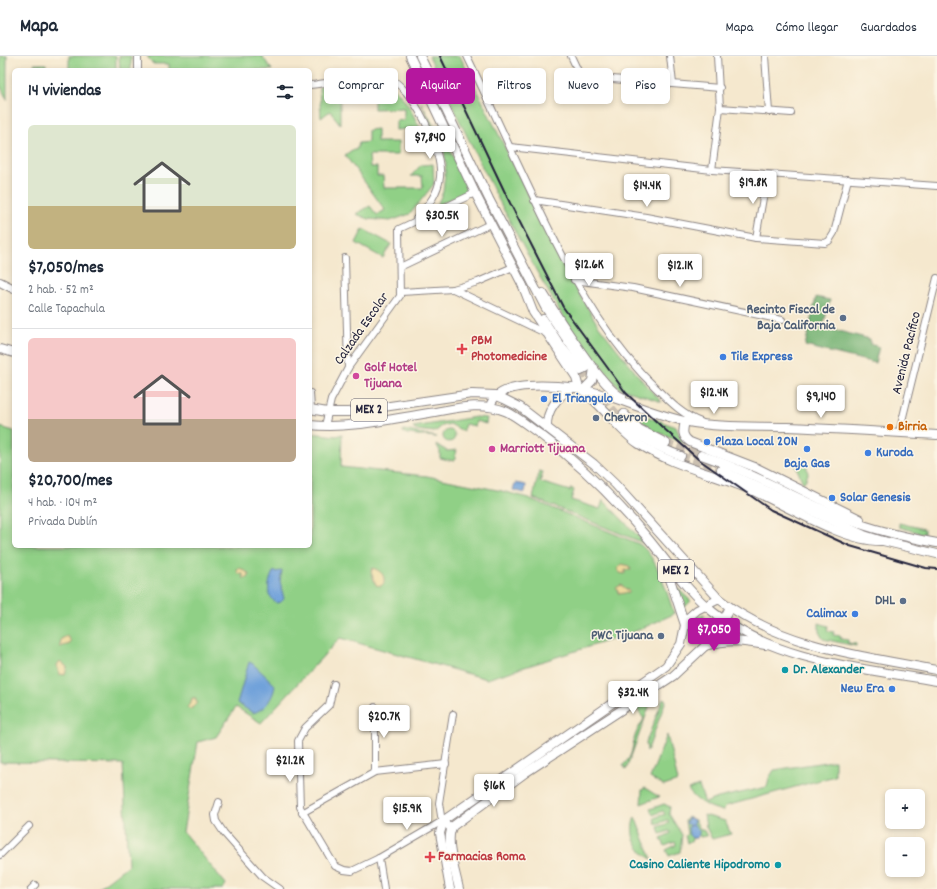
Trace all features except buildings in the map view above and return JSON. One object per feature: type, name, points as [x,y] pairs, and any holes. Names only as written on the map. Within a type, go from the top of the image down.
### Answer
[{"type":"main road","points":[[410,56],[415,68]]},
{"type":"main road","points":[[420,56],[524,268],[542,292],[587,369],[592,381],[589,386],[579,388],[559,397],[550,410],[547,418],[547,427]]},
{"type":"main road","points":[[432,104],[490,224],[522,284],[560,345],[616,394],[630,399],[635,404]]},
{"type":"main road","points":[[0,282],[12,288]]},
{"type":"main road","points":[[522,284],[533,312],[576,377],[579,388],[604,409],[619,427],[637,443],[663,457],[750,490],[813,520],[860,539],[872,542],[883,541]]},
{"type":"main road","points":[[0,349],[12,352]]},
{"type":"main road","points":[[490,407],[495,395],[506,390],[521,387],[540,386],[579,388],[708,425],[937,435]]},
{"type":"main road","name":"MEX 2","points":[[312,409],[327,412],[367,410],[456,395],[495,395],[516,404],[577,450],[616,484],[719,599],[730,607],[759,624],[802,641],[839,651],[937,670]]},
{"type":"main road","points":[[604,409],[606,400],[616,398]]},
{"type":"main road","name":"MEX 2","points":[[312,425],[350,425],[468,406],[490,407],[506,411],[556,447],[586,472],[615,500],[706,605],[724,619],[775,647],[831,662],[937,681]]},
{"type":"main road","points":[[666,443],[639,429],[622,416],[639,436],[651,444],[681,456]]},
{"type":"main road","points":[[686,418],[683,433],[685,438],[690,442],[757,468],[892,533]]},
{"type":"main road","points":[[702,455],[749,473],[859,524],[892,533],[937,542]]},
{"type":"main road","points":[[722,470],[815,514],[883,541],[937,554]]},
{"type":"main road","points":[[663,557],[685,625]]},
{"type":"main road","points":[[450,889],[440,833],[444,820],[666,666],[677,652],[681,644],[685,625],[693,613],[719,599]]},
{"type":"main road","points":[[459,889],[449,841],[450,829],[457,822],[525,773],[661,685],[705,646],[724,619],[730,607]]},
{"type":"main road","points":[[705,646],[724,641],[739,641],[775,647]]},
{"type":"street","points":[[138,56],[138,68]]},
{"type":"street","points":[[467,56],[534,200],[574,280],[601,324],[636,367],[686,418]]},
{"type":"street","points":[[571,56],[578,73],[588,77],[720,88]]},
{"type":"street","points":[[670,56],[673,84]]},
{"type":"street","points":[[712,170],[720,108],[717,56]]},
{"type":"street","points":[[765,56],[769,112]]},
{"type":"street","points":[[312,85],[338,80],[383,76],[400,85],[406,92]]},
{"type":"street","points":[[415,104],[434,142],[440,166],[440,178],[434,196],[415,220]]},
{"type":"street","points":[[720,108],[791,114]]},
{"type":"street","points":[[510,147],[712,170],[937,186]]},
{"type":"street","points":[[756,238],[767,174]]},
{"type":"street","points":[[534,200],[646,217],[756,238],[825,243],[829,242],[834,233],[848,179]]},
{"type":"street","name":"Calzada Escolar","points":[[325,426],[327,412],[348,368],[398,300],[401,292],[400,229],[415,220],[475,193]]},
{"type":"street","points":[[400,267],[490,224]]},
{"type":"street","points":[[345,258],[348,368]]},
{"type":"street","points":[[401,292],[453,289],[478,282],[513,267]]},
{"type":"street","name":"Avenida Pacífico","points":[[899,433],[937,278]]},
{"type":"street","points":[[574,280],[633,288],[782,320]]},
{"type":"street","points":[[453,289],[545,332]]},
{"type":"street","points":[[334,684],[329,704],[305,728],[298,741],[299,800],[302,813],[336,866],[344,870],[352,871],[379,858],[444,820]]},
{"type":"street","points":[[375,707],[375,772]]},
{"type":"street","points":[[450,829],[439,811],[439,803],[453,714]]},
{"type":"street","points":[[302,813],[375,772],[446,764]]},
{"type":"street","points":[[219,802],[215,815],[216,821],[224,834],[263,877],[280,889]]},
{"type":"street","points":[[0,855],[29,826]]},
{"type":"street","points":[[379,858],[384,889]]},
{"type":"green space","points":[[0,56],[7,56],[7,100],[0,85]]},
{"type":"green space","points":[[69,56],[116,56],[116,68],[69,68]]},
{"type":"green space","points":[[119,56],[131,56],[131,68],[120,68]]},
{"type":"green space","points":[[147,56],[262,56],[271,68],[169,68],[169,64],[153,64]]},
{"type":"green space","points":[[429,56],[460,56],[466,68],[435,68]]},
{"type":"green space","points":[[34,64],[46,64],[46,68],[34,68]]},
{"type":"green space","points":[[324,86],[324,104],[340,104],[340,124],[330,111],[321,118],[319,87]]},
{"type":"green space","points":[[475,86],[569,277],[598,325],[644,383],[662,402],[619,388],[585,346],[580,344],[538,274],[482,166],[452,104],[475,104]]},
{"type":"green space","points":[[398,93],[405,101],[420,128],[396,130],[396,121],[404,120],[404,108],[374,109],[374,104],[398,104]]},
{"type":"green space","points":[[421,104],[435,128],[441,133],[470,191],[437,205],[443,192],[446,164],[443,145],[437,139]]},
{"type":"green space","points":[[377,129],[377,142],[398,142],[398,155],[369,155],[370,167],[377,167],[377,176],[383,176],[384,188],[423,188],[422,176],[411,176],[421,165],[433,164],[434,184],[410,214],[390,221],[369,219],[356,214],[370,206],[377,215],[385,210],[345,155],[352,150],[356,150],[359,143],[368,142],[368,130]]},
{"type":"green space","points":[[363,229],[391,244],[383,258],[356,243]]},
{"type":"green space","points":[[816,297],[830,300],[823,327],[870,339],[870,344],[879,347],[875,363],[805,346]]},
{"type":"green space","points":[[629,410],[676,427],[685,443],[652,430]]},
{"type":"green space","points":[[476,417],[487,418],[486,424],[476,421],[475,426],[465,424],[463,431],[450,424],[442,426],[435,432],[415,430],[413,427]]},
{"type":"green space","points":[[0,427],[12,430],[12,548],[312,548],[312,433],[336,436],[342,434],[341,467],[427,476],[502,491],[528,498],[639,544],[651,556],[661,576],[674,614],[629,634],[487,679],[340,638],[261,723],[236,707],[216,737],[198,742],[183,832],[226,884],[223,889],[97,889],[128,865],[123,764],[0,762]]},
{"type":"green space","points":[[403,430],[436,437],[407,434],[403,432]]},
{"type":"green space","points":[[447,430],[451,430],[455,436],[451,442],[447,442],[443,438],[443,434]]},
{"type":"green space","points":[[436,444],[447,451],[457,450],[454,461],[440,458],[440,451]]},
{"type":"green space","points":[[806,463],[808,474],[803,483],[795,464]]},
{"type":"green space","points":[[539,471],[543,472],[540,482],[570,491],[571,488],[574,490],[571,500],[600,509],[603,500],[646,544],[533,498]]},
{"type":"green space","points":[[899,523],[924,529],[924,534],[899,527]]},
{"type":"green space","points":[[677,588],[691,601],[684,608]]},
{"type":"green space","points":[[703,614],[705,615],[700,622],[706,626],[711,619],[713,622],[709,630],[700,631],[696,627],[695,622],[696,618]]},
{"type":"green space","points":[[819,623],[828,626],[827,631],[834,632],[833,635],[841,636],[840,639],[848,640],[848,643],[856,644],[856,646],[823,639],[819,632]]},
{"type":"green space","points":[[652,699],[626,770],[623,765],[631,755],[636,734],[644,719],[637,709]]},
{"type":"green space","points":[[663,699],[666,700],[647,752],[646,742]]},
{"type":"green space","points":[[667,735],[678,781],[664,786],[650,778]]},
{"type":"green space","points":[[835,761],[835,776],[726,806],[723,811],[704,804],[688,790],[699,786],[705,803],[718,798],[767,787],[769,778],[774,770]]},
{"type":"green space","points":[[645,788],[659,797],[641,804],[642,790]]},
{"type":"green space","points":[[664,804],[670,807],[669,814],[682,835],[680,852],[669,856],[666,850],[676,845],[675,842],[665,846],[661,838],[671,833],[670,831],[660,834],[658,827],[669,823],[668,820],[656,824],[654,818],[665,814],[663,811],[653,815],[650,809]]},
{"type":"green space","points":[[704,815],[725,821],[731,834],[712,839],[706,827]]},
{"type":"green space","points":[[635,817],[652,859],[646,856],[635,841],[632,830]]},
{"type":"green space","points":[[688,817],[695,820],[700,829],[703,829],[707,836],[700,837],[699,835],[696,838],[692,838],[692,840],[687,843],[685,836],[687,834],[685,821]]},
{"type":"sand","points":[[622,564],[629,566],[631,570],[625,570],[625,574],[620,573],[617,569]]},
{"type":"sand","points":[[240,568],[250,574],[248,578],[243,578],[243,574],[238,574],[237,570]]},
{"type":"sand","points":[[373,568],[378,570],[383,576],[384,583],[381,586],[376,585],[371,572]]},
{"type":"sand","points":[[621,585],[630,592],[619,594],[616,588]]},
{"type":"sand","points":[[67,636],[71,641],[70,644],[60,647],[61,639]]},
{"type":"sand","points":[[60,661],[67,667],[65,675],[59,674],[57,665]]},
{"type":"sand","points":[[192,698],[195,698],[197,703],[190,710],[187,707],[191,703]]},
{"type":"water","points":[[515,483],[526,485],[525,493],[513,490]]},
{"type":"water","points":[[282,571],[280,581],[284,599],[277,603],[273,600],[269,593],[269,585],[273,572]]},
{"type":"water","points":[[249,662],[275,685],[273,694],[265,706],[253,713],[237,703]]},
{"type":"water","points":[[688,818],[693,819],[694,821],[692,826],[694,824],[699,830],[699,834],[696,838],[692,838],[689,835],[688,827],[691,826],[686,823]]},
{"type":"tunnel","points":[[581,371],[620,418]]},
{"type":"tunnel","points":[[666,443],[701,455]]},
{"type":"tunnel","points":[[681,456],[721,470]]},
{"type":"railway","points":[[440,56],[510,203],[563,307],[626,393],[698,459],[771,510],[850,546],[926,568],[937,569]]},
{"type":"place","name":"Recinto Fiscal de Baja California","points":[[843,318]]},
{"type":"place","name":"PBM Photomedicine","points":[[462,349]]},
{"type":"place","name":"Tile Express","points":[[723,357]]},
{"type":"place","name":"Golf Hotel Tijuana","points":[[356,376]]},
{"type":"place","name":"El Triangulo","points":[[544,399]]},
{"type":"place","name":"Chevron","points":[[596,418]]},
{"type":"place","name":"Birria","points":[[890,427]]},
{"type":"place","name":"Plaza Local 20N","points":[[707,442]]},
{"type":"place","name":"Marriott Tijuana","points":[[492,449]]},
{"type":"place","name":"Baja Gas","points":[[807,449]]},
{"type":"place","name":"Kuroda","points":[[868,453]]},
{"type":"place","name":"Solar Genesis","points":[[832,498]]},
{"type":"place","name":"DHL","points":[[903,601]]},
{"type":"place","name":"Calimax","points":[[855,614]]},
{"type":"place","name":"PWC Tijuana","points":[[661,636]]},
{"type":"place","name":"Dr. Alexander","points":[[785,670]]},
{"type":"place","name":"New Era","points":[[892,689]]},
{"type":"place","name":"Farmacias Roma","points":[[430,857]]},
{"type":"place","name":"Casino Caliente Hipodromo","points":[[778,865]]}]
